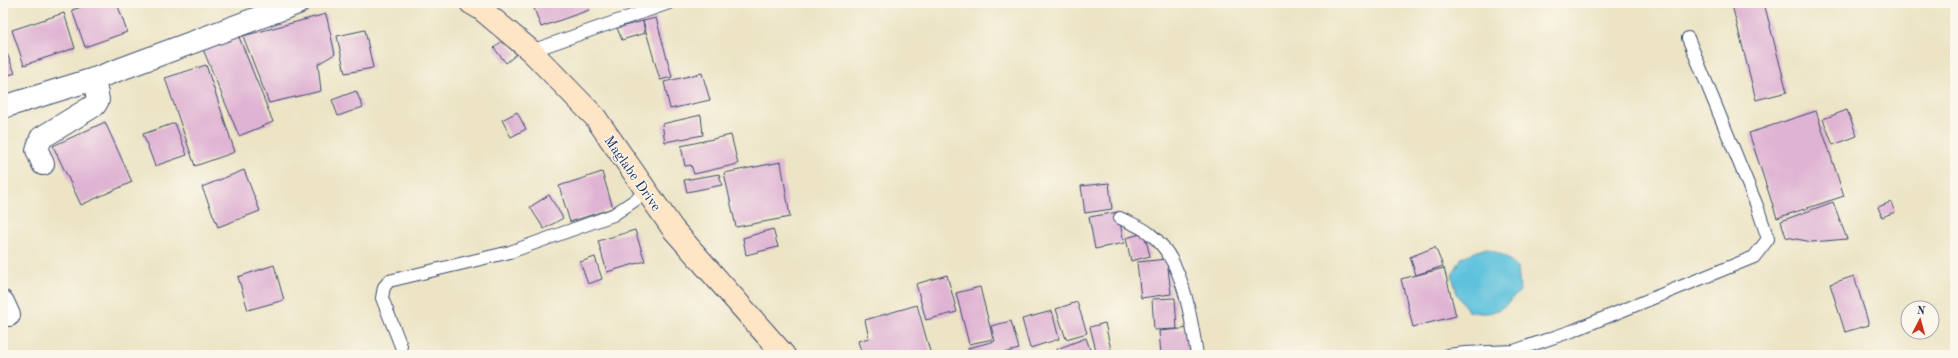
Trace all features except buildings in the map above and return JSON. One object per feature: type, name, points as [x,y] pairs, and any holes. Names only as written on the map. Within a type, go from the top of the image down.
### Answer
[{"type":"main road","name":"Maglabe Drive","points":[[471,3],[481,9],[531,51],[595,117],[673,229],[784,355]]},
{"type":"street","points":[[3,107],[94,79],[298,3]]},
{"type":"street","points":[[43,164],[37,150],[41,138],[95,105],[98,100],[94,79]]},
{"type":"lane","points":[[531,51],[670,3]]},
{"type":"lane","points":[[1448,355],[1465,352],[1514,351],[1572,331],[1754,257],[1768,239],[1757,206],[1688,38]]},
{"type":"lane","points":[[401,346],[382,298],[384,287],[389,281],[510,252],[613,215],[647,192]]},
{"type":"lane","points":[[1120,218],[1151,234],[1165,250],[1176,268],[1192,321],[1197,355]]},
{"type":"water","points":[[1486,248],[1505,256],[1518,268],[1520,291],[1508,303],[1497,310],[1477,313],[1468,311],[1457,294],[1452,275],[1462,257]]}]
